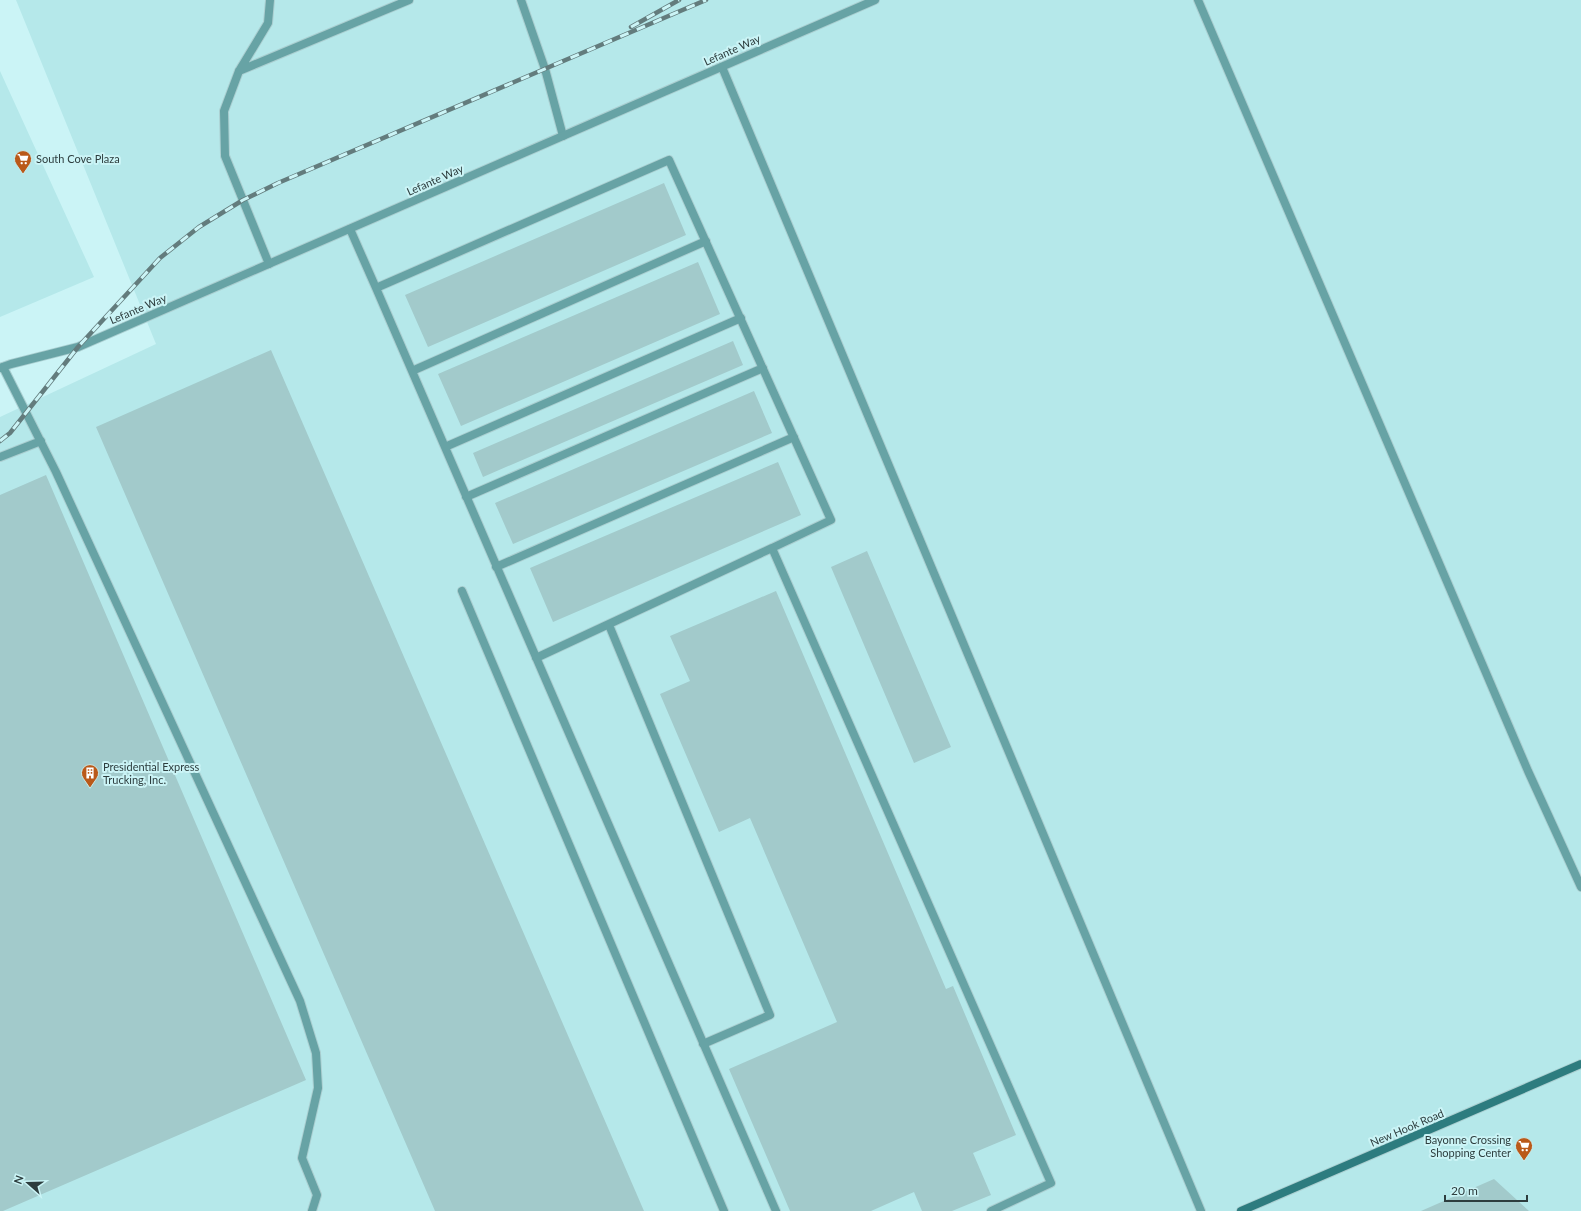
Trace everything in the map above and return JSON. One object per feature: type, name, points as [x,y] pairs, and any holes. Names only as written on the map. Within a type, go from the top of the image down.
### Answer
[{"type":"street","points":[[269,264],[225,156],[224,111],[238,71],[268,23],[270,0]]},
{"type":"street","points":[[238,71],[409,0]]},
{"type":"street","points":[[521,0],[545,70],[563,136]]},
{"type":"street","name":"Lefante Way","points":[[2,368],[11,364],[78,347],[722,67],[866,2],[875,0]]},
{"type":"street","points":[[1198,0],[1524,763],[1581,887]]},
{"type":"street","points":[[722,67],[1201,1211]]},
{"type":"street","points":[[376,288],[669,160],[831,520],[536,658]]},
{"type":"street","points":[[350,229],[776,1211]]},
{"type":"street","points":[[412,371],[706,241]]},
{"type":"street","points":[[445,448],[741,318]]},
{"type":"street","points":[[2,368],[41,441],[300,1001],[316,1053],[318,1088],[302,1158],[317,1195],[312,1211]]},
{"type":"street","points":[[466,497],[763,368]]},
{"type":"street","points":[[496,567],[794,437]]},
{"type":"street","points":[[0,457],[41,441]]},
{"type":"street","points":[[772,548],[1052,1183],[991,1211]]},
{"type":"street","points":[[462,592],[724,1211]]},
{"type":"street","points":[[609,625],[770,1015],[703,1044]]},
{"type":"street","name":"New Hook Road","points":[[1241,1211],[1581,1064]]},
{"type":"shaded area","points":[[16,0],[1581,0],[1581,1211],[0,1211],[0,417],[156,344]]},
{"type":"shaded area","name":"South Cove Plaza","points":[[0,71],[94,277],[0,317]]},
{"type":"building","points":[[664,183],[686,235],[428,347],[405,295]]},
{"type":"building","points":[[698,262],[720,314],[461,426],[438,374]]},
{"type":"building","points":[[733,341],[743,365],[483,477],[473,453]]},
{"type":"building","points":[[271,350],[644,1211],[435,1211],[96,427]]},
{"type":"building","points":[[754,391],[772,433],[513,544],[495,503]]},
{"type":"building","points":[[778,462],[801,515],[553,622],[530,568]]},
{"type":"building","name":"Presidential Express Trucking, Inc.","points":[[46,475],[306,1080],[0,1211],[0,495]]},
{"type":"building","points":[[867,551],[951,747],[914,763],[831,567]]},
{"type":"building","points":[[776,591],[946,989],[953,986],[1016,1135],[973,1153],[991,1195],[952,1211],[922,1211],[914,1192],[871,1211],[790,1211],[729,1069],[837,1022],[750,818],[719,832],[660,694],[690,681],[670,636]]},
{"type":"building","points":[[1494,1179],[1529,1211],[1421,1211]]},
{"type":"railway","points":[[631,27],[679,0]]},
{"type":"railway","points":[[0,441],[10,433],[78,347],[160,258],[199,227],[243,200],[278,183],[706,0]]},
{"type":"place","name":"South Cove Plaza","points":[[23,174]]},
{"type":"place","name":"Presidential Express Trucking, Inc.","points":[[90,788]]},
{"type":"place","name":"Bayonne Crossing Shopping Center","points":[[1524,1161]]}]
